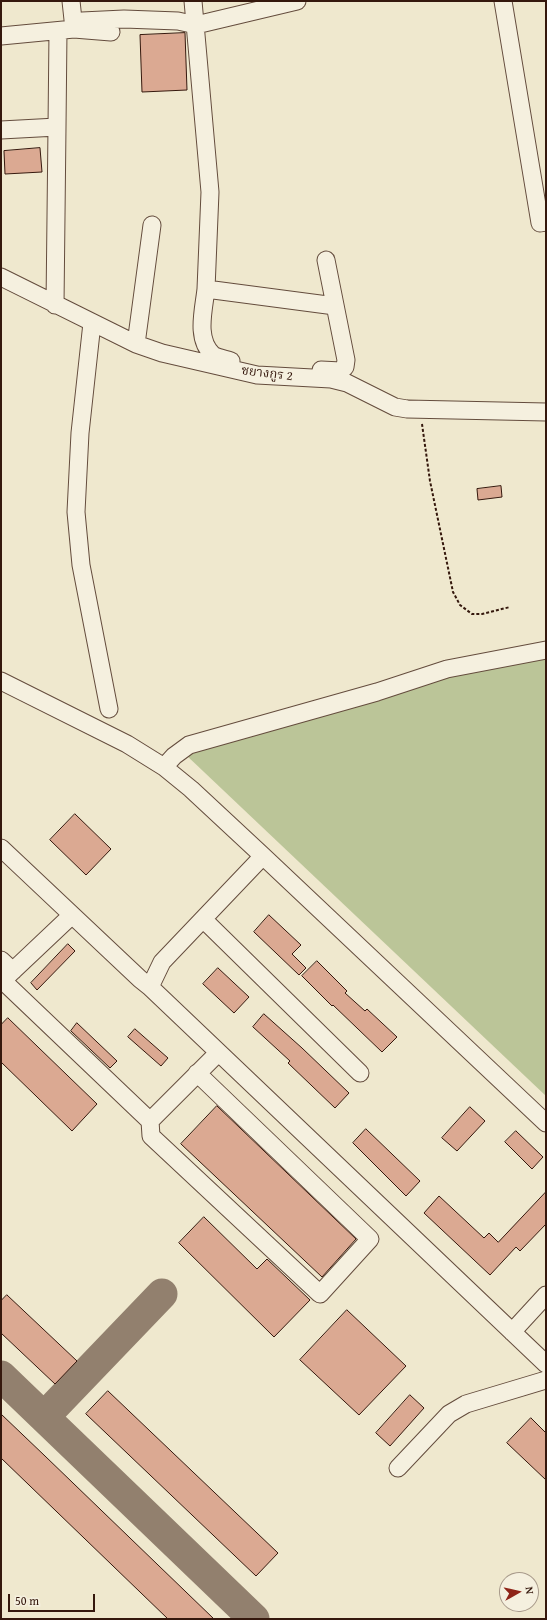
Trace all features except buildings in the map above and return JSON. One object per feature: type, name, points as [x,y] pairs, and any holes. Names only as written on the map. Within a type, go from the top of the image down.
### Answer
[{"type":"street","points":[[55,305],[57,127],[71,27],[71,1]]},
{"type":"street","points":[[193,1],[210,192],[206,289],[202,327],[204,340],[214,356],[233,362],[294,369],[341,371],[345,367],[346,360],[326,260]]},
{"type":"street","points":[[1,36],[124,19],[178,21],[196,24],[297,1]]},
{"type":"street","points":[[503,1],[540,223],[546,222]]},
{"type":"street","points":[[71,27],[112,32]]},
{"type":"street","points":[[1,130],[57,127]]},
{"type":"street","points":[[136,344],[152,226]]},
{"type":"street","name":"ชยางกูร 2","points":[[1,277],[136,344],[162,353],[257,375],[331,379],[347,383],[395,406],[420,411],[546,412]]},
{"type":"street","points":[[206,289],[335,306]]},
{"type":"street","points":[[92,323],[80,433],[76,512],[81,565],[109,709]]},
{"type":"street","points":[[164,767],[174,756],[189,745],[377,692],[447,670],[546,650]]},
{"type":"street","points":[[1,681],[127,744],[164,767],[191,789],[263,856],[546,1123]]},
{"type":"street","points":[[1,848],[150,987],[546,1364]]},
{"type":"street","points":[[150,987],[162,962],[263,856]]},
{"type":"street","points":[[72,915],[4,973],[150,1121],[151,1136],[320,1294],[370,1238],[197,1073]]},
{"type":"street","points":[[203,919],[360,1073]]},
{"type":"street","points":[[150,1121],[218,1053]]},
{"type":"street","points":[[512,1332],[545,1299]]},
{"type":"street","points":[[398,1468],[449,1414],[466,1404],[546,1380]]},
{"type":"path","points":[[420,411],[430,481],[453,592],[460,605],[472,614],[482,614],[510,607]]},
{"type":"green space","points":[[546,654],[546,1096],[185,754],[449,672]]},
{"type":"taxiway","points":[[44,1417],[162,1294]]},
{"type":"taxiway","points":[[1,1376],[254,1619]]}]
